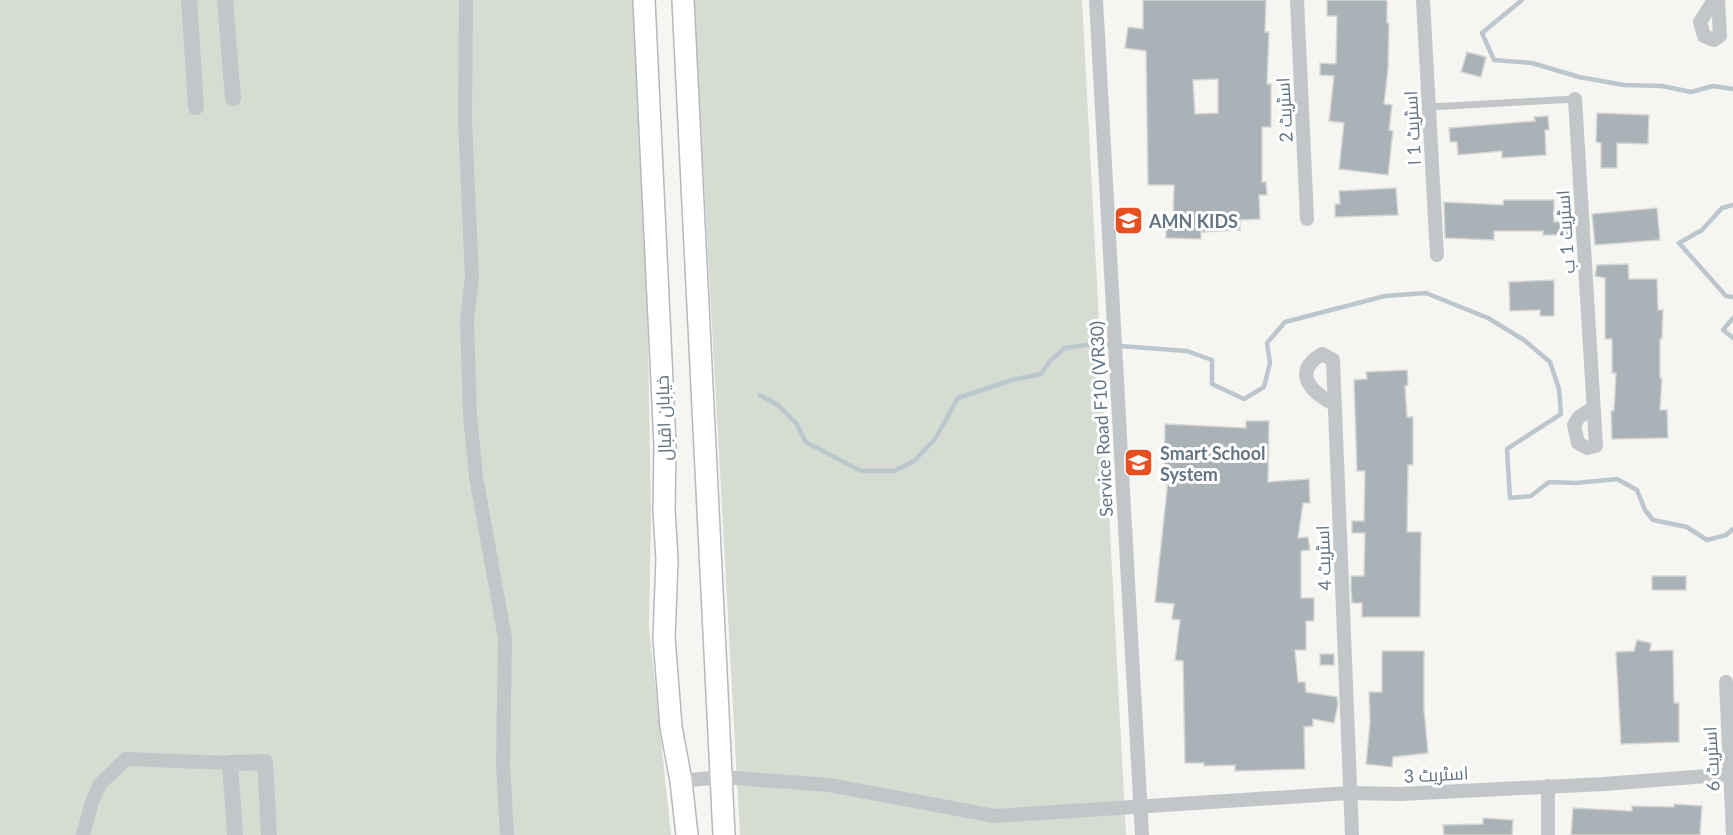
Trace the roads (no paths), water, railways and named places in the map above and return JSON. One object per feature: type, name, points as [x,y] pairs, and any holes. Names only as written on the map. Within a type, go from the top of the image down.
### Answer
[{"type":"main road","name":"خیابان اقبال","points":[[644,0],[665,445],[664,510],[667,560],[664,638],[671,727],[681,781],[687,835]]},
{"type":"main road","points":[[683,0],[724,835]]},
{"type":"street","points":[[189,0],[196,106]]},
{"type":"street","points":[[225,0],[233,99]]},
{"type":"street","points":[[465,0],[465,121],[472,277],[467,319],[470,415],[476,477],[506,638],[503,765],[507,835]]},
{"type":"street","name":"Service Road F10 (VR30)","points":[[1096,0],[1142,835]]},
{"type":"street","name":"اسٹریٹ 2","points":[[1298,0],[1307,219]]},
{"type":"street","name":"اسٹریٹ 1 ا","points":[[1423,0],[1437,255]]},
{"type":"street","points":[[1714,0],[1700,22],[1704,36],[1714,40],[1720,36],[1719,0]]},
{"type":"street","name":"اسٹریٹ 1 ب","points":[[1575,99],[1596,446],[1587,448],[1578,443],[1574,426],[1579,417],[1591,409]]},
{"type":"street","name":"اسٹریٹ 4","points":[[1332,403],[1318,396],[1306,381],[1306,372],[1313,359],[1322,354],[1333,360],[1352,835]]},
{"type":"street","name":"اسٹریٹ 6","points":[[1726,682],[1733,834]]},
{"type":"street","points":[[83,835],[92,802],[100,784],[126,759],[265,762],[269,835]]},
{"type":"street","points":[[230,763],[235,835]]},
{"type":"street","name":"اسٹریٹ 3","points":[[681,781],[721,777],[828,785],[995,816],[1350,793],[1400,794],[1731,774]]},
{"type":"street","points":[[1548,786],[1548,835]]},
{"type":"lane","name":"اسٹریٹ 1 ب","points":[[1429,107],[1575,99]]},
{"type":"waterway","points":[[1522,0],[1482,33],[1494,60],[1532,63],[1579,77],[1624,85],[1662,86],[1691,92],[1713,86],[1733,89]]},
{"type":"waterway","points":[[1733,205],[1722,208],[1702,230],[1679,243],[1726,296],[1733,297]]},
{"type":"waterway","points":[[760,395],[778,405],[796,423],[806,442],[861,471],[894,471],[914,461],[935,439],[958,398],[1012,380],[1041,374],[1051,360],[1065,348],[1093,344],[1187,351],[1212,360],[1212,384],[1244,399],[1264,387],[1270,363],[1267,343],[1285,322],[1385,296],[1426,293],[1488,318],[1524,340],[1550,362],[1559,389],[1561,414],[1507,449],[1510,498],[1531,496],[1549,482],[1576,483],[1617,479],[1637,490],[1645,510],[1653,520],[1687,527],[1707,540],[1726,535],[1733,529]]},
{"type":"waterway","points":[[1733,318],[1723,330],[1733,338]]},
{"type":"place","name":"AMN KIDS","points":[[1128,221]]},
{"type":"place","name":"Smart School System","points":[[1139,463]]}]
